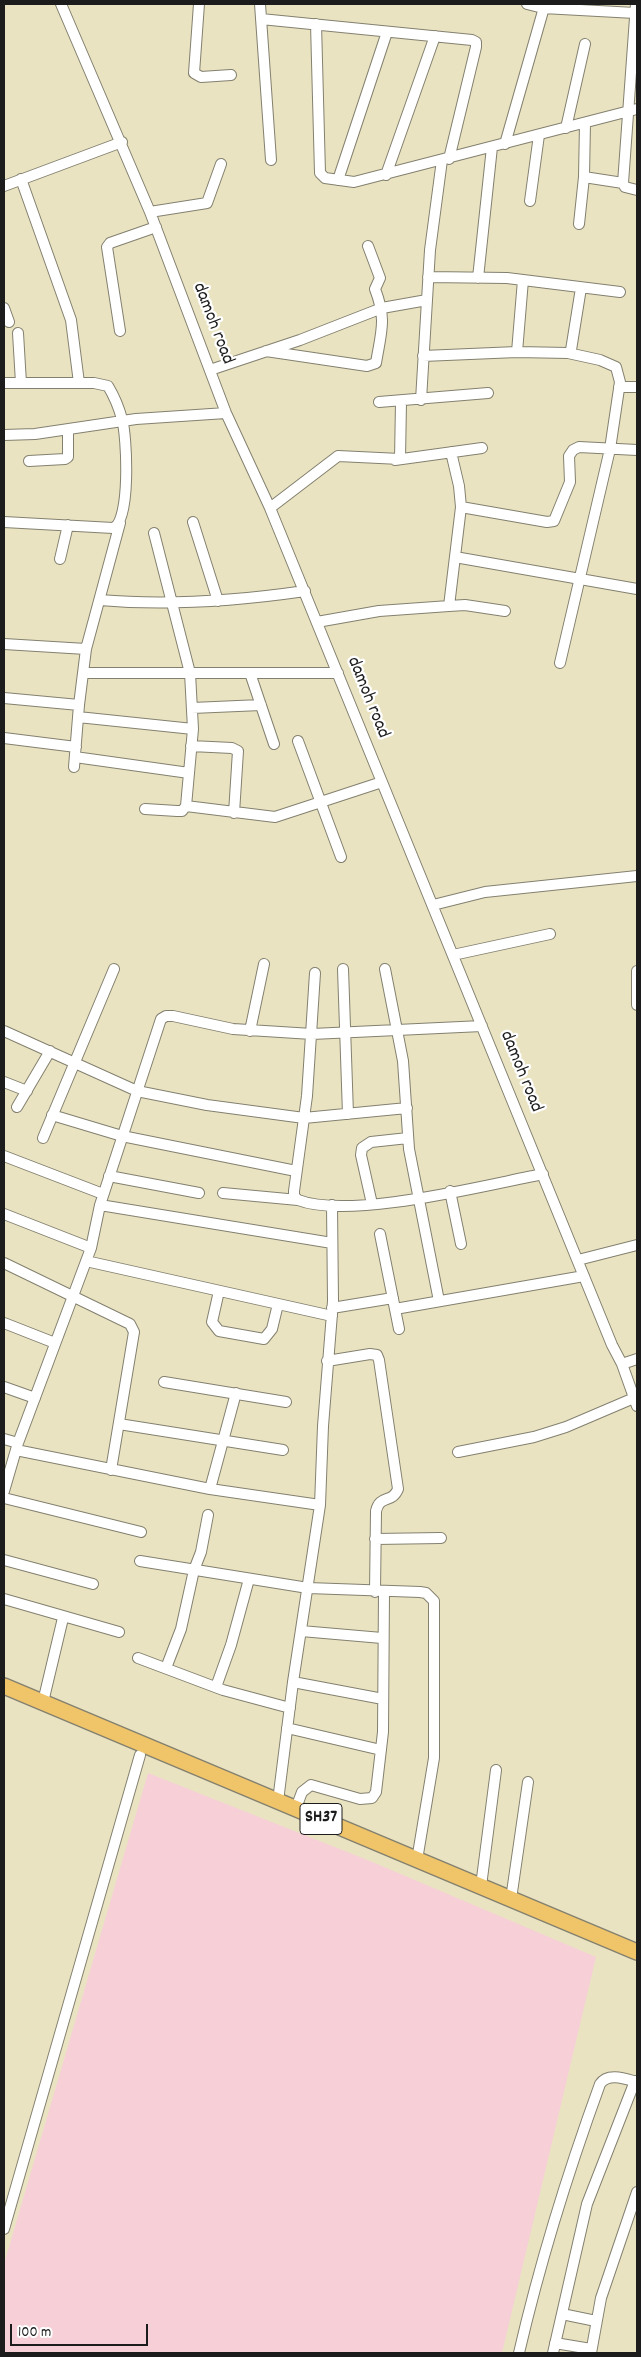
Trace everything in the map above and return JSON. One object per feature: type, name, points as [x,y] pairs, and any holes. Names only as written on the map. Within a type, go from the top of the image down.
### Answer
[{"type":"main road","name":"SH37","points":[[4,1686],[637,1952]]},
{"type":"main road","name":"SH37","points":[[4,1697],[637,1963]]},
{"type":"street","name":"damoh road","points":[[61,4],[122,142],[226,413],[270,508],[305,592],[636,1402]]},
{"type":"street","points":[[199,4],[194,73],[201,77],[231,75]]},
{"type":"street","points":[[260,4],[272,160]]},
{"type":"street","points":[[527,4],[636,9],[626,112],[622,183]]},
{"type":"street","points":[[505,144],[544,6]]},
{"type":"street","points":[[261,19],[435,36],[476,42],[446,160],[428,277],[421,400]]},
{"type":"street","points":[[316,24],[320,173],[325,178],[354,182],[386,175],[637,109]]},
{"type":"street","points":[[338,180],[387,32]]},
{"type":"street","points":[[386,175],[435,36]]},
{"type":"street","points":[[566,128],[585,44]]},
{"type":"street","points":[[579,224],[584,178],[585,123]]},
{"type":"street","points":[[530,201],[539,135]]},
{"type":"street","points":[[4,186],[122,142]]},
{"type":"street","points":[[478,278],[492,147]]},
{"type":"street","points":[[150,212],[207,203],[221,164]]},
{"type":"street","points":[[584,178],[622,183],[626,187],[637,190]]},
{"type":"street","points":[[21,179],[71,320],[79,383]]},
{"type":"street","points":[[120,331],[107,247],[110,243],[156,228]]},
{"type":"street","points":[[266,351],[372,366],[376,363],[383,320],[382,308],[375,289],[380,278],[368,246]]},
{"type":"street","points":[[428,277],[523,280],[620,292]]},
{"type":"street","points":[[517,352],[523,280]]},
{"type":"street","points":[[568,353],[571,350],[581,288]]},
{"type":"street","points":[[210,370],[382,308],[427,300]]},
{"type":"street","points":[[4,308],[9,322]]},
{"type":"street","points":[[18,334],[21,383]]},
{"type":"street","points":[[423,356],[517,352],[568,353],[600,360],[616,367],[619,386],[610,449],[578,579],[560,663]]},
{"type":"street","points":[[4,383],[104,384],[108,386],[123,420],[126,483],[124,510],[86,649],[75,757]]},
{"type":"street","points":[[619,386],[637,387]]},
{"type":"street","points":[[379,402],[401,402],[488,393]]},
{"type":"street","points":[[400,459],[401,402]]},
{"type":"street","points":[[4,435],[68,430],[123,420],[226,413]]},
{"type":"street","points":[[30,461],[65,459],[68,457],[68,430]]},
{"type":"street","points":[[377,462],[482,448]]},
{"type":"street","points":[[462,508],[547,522],[554,520],[568,490],[570,482],[569,456],[573,450],[579,448],[637,450]]},
{"type":"street","points":[[449,606],[462,508],[451,452]]},
{"type":"street","points":[[270,508],[338,456],[400,459]]},
{"type":"street","points":[[4,522],[113,528],[120,523]]},
{"type":"street","points":[[193,522],[218,601]]},
{"type":"street","points":[[60,559],[68,525]]},
{"type":"street","points":[[145,810],[177,812],[186,806],[193,728],[190,673],[154,533]]},
{"type":"street","points":[[455,557],[637,589]]},
{"type":"street","points":[[100,600],[139,604],[172,603],[218,601],[305,592]]},
{"type":"street","points":[[317,622],[379,611],[465,605],[505,611]]},
{"type":"street","points":[[4,644],[86,649]]},
{"type":"street","points":[[83,673],[338,673]]},
{"type":"street","points":[[250,673],[274,744]]},
{"type":"street","points":[[4,698],[79,705]]},
{"type":"street","points":[[192,708],[261,705]]},
{"type":"street","points":[[78,717],[193,728]]},
{"type":"street","points":[[4,738],[75,757],[189,773]]},
{"type":"street","points":[[298,741],[341,857]]},
{"type":"street","points":[[191,746],[232,748],[238,751],[234,812]]},
{"type":"street","points":[[186,806],[275,817],[382,782]]},
{"type":"street","points":[[433,905],[485,892],[637,876]]},
{"type":"street","points":[[453,955],[550,934]]},
{"type":"street","points":[[250,1031],[264,964]]},
{"type":"street","points":[[43,1138],[114,969]]},
{"type":"street","points":[[343,969],[348,1114]]},
{"type":"street","points":[[385,969],[403,1061],[408,1138],[417,1197],[439,1301]]},
{"type":"street","points":[[637,971],[637,1005]]},
{"type":"street","points":[[298,1200],[294,1196],[312,1034],[315,973]]},
{"type":"street","points":[[4,1491],[17,1447],[91,1248],[103,1194],[162,1020],[166,1016],[233,1029],[312,1034],[482,1026]]},
{"type":"street","points":[[4,1030],[137,1091],[237,1111],[304,1118],[407,1108]]},
{"type":"street","points":[[17,1107],[50,1050]]},
{"type":"street","points":[[4,1082],[26,1091]]},
{"type":"street","points":[[52,1115],[122,1136],[296,1171]]},
{"type":"street","points":[[372,1204],[361,1155],[362,1148],[371,1142],[408,1138]]},
{"type":"street","points":[[4,1156],[103,1194]]},
{"type":"street","points":[[223,1193],[332,1205],[372,1204],[543,1174]]},
{"type":"street","points":[[109,1176],[199,1193]]},
{"type":"street","points":[[450,1191],[461,1244]]},
{"type":"street","points":[[100,1205],[332,1243]]},
{"type":"street","points":[[278,1801],[293,1682],[320,1505],[327,1361],[332,1312],[332,1205]]},
{"type":"street","points":[[4,1214],[91,1248]]},
{"type":"street","points":[[380,1234],[399,1329]]},
{"type":"street","points":[[578,1260],[637,1245]]},
{"type":"street","points":[[86,1261],[278,1304],[332,1312],[393,1298]]},
{"type":"street","points":[[4,1263],[130,1324],[133,1328],[134,1332],[111,1470]]},
{"type":"street","points":[[395,1309],[584,1276]]},
{"type":"street","points":[[219,1290],[212,1322],[219,1330],[264,1339],[272,1329],[278,1304]]},
{"type":"street","points":[[4,1323],[55,1343]]},
{"type":"street","points":[[296,1808],[302,1792],[311,1785],[360,1799],[372,1798],[376,1792],[381,1750],[383,1699],[382,1638],[376,1511],[378,1504],[382,1500],[391,1498],[396,1494],[398,1488],[377,1355],[370,1354],[327,1361]]},
{"type":"street","points":[[622,1364],[637,1359]]},
{"type":"street","points":[[164,1382],[286,1402]]},
{"type":"street","points":[[4,1387],[35,1398]]},
{"type":"street","points":[[210,1489],[236,1394]]},
{"type":"street","points":[[458,1452],[534,1437],[623,1403],[636,1402]]},
{"type":"street","points":[[119,1424],[283,1450]]},
{"type":"street","points":[[4,1439],[17,1447],[111,1470],[210,1489],[320,1505]]},
{"type":"street","points":[[4,1498],[141,1532]]},
{"type":"street","points":[[166,1668],[181,1629],[194,1570],[201,1552],[208,1515]]},
{"type":"street","points":[[376,1539],[441,1538]]},
{"type":"street","points":[[4,1560],[92,1584]]},
{"type":"street","points":[[140,1562],[308,1588],[426,1593],[434,1600],[434,1758],[418,1860]]},
{"type":"street","points":[[216,1687],[231,1645],[249,1579]]},
{"type":"street","points":[[4,1599],[63,1618],[119,1632]]},
{"type":"street","points":[[43,1702],[63,1618]]},
{"type":"street","points":[[301,1631],[382,1638]]},
{"type":"street","points":[[138,1658],[216,1687],[290,1708]]},
{"type":"street","points":[[293,1682],[383,1699]]},
{"type":"street","points":[[287,1728],[381,1750]]},
{"type":"street","points":[[4,2229],[140,1755]]},
{"type":"street","points":[[480,1886],[496,1770]]},
{"type":"street","points":[[511,1899],[528,1782]]},
{"type":"street","points":[[519,2353],[535,2289],[578,2148],[600,2084],[603,2079],[610,2077],[636,2082],[587,2204],[554,2348],[591,2351],[601,2298],[637,2192]]},
{"type":"street","points":[[562,2314],[596,2322]]},
{"type":"shaded area","points":[[148,1773],[370,1861],[596,1957],[502,2353],[4,2353],[4,2264]]}]
